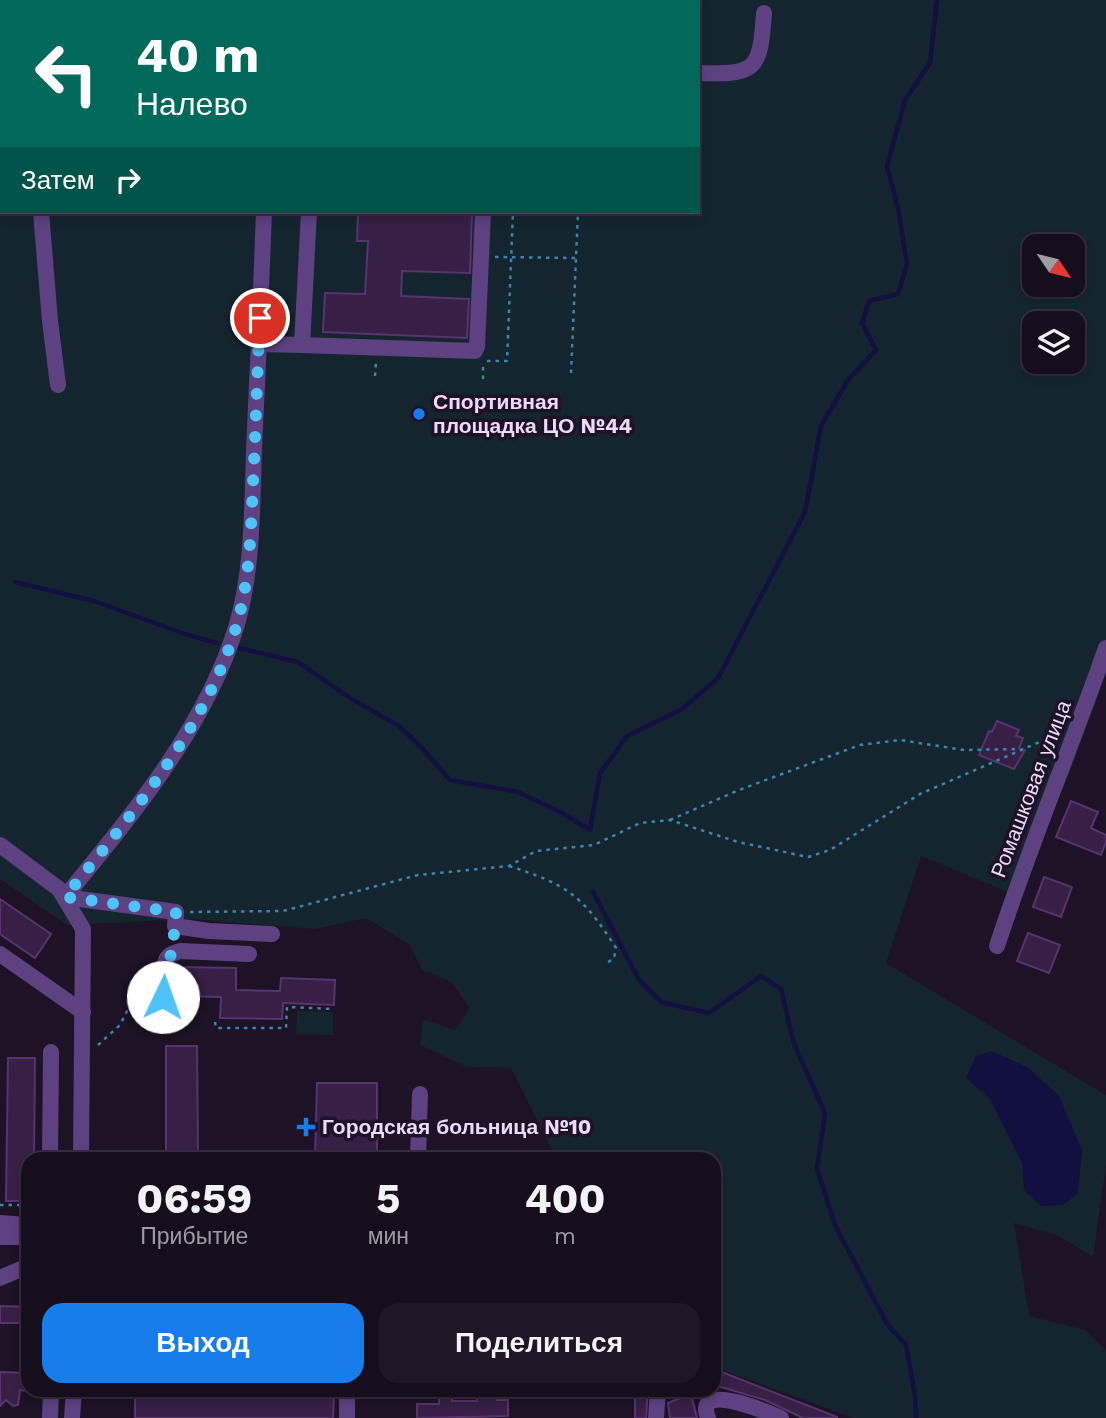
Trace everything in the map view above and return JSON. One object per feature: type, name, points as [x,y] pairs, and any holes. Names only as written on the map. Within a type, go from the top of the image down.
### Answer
[{"type":"street","points":[[700,73],[734,74],[748,69],[761,49],[764,13]]},
{"type":"street","points":[[41,214],[58,385]]},
{"type":"street","points":[[65,897],[122,828],[180,745],[215,679],[237,624],[252,521],[264,214]]},
{"type":"street","points":[[302,345],[309,214]]},
{"type":"street","points":[[259,344],[475,351],[483,214]]},
{"type":"street","name":"Ромашковая улица","points":[[996,946],[1106,648]]},
{"type":"street","points":[[0,845],[42,874],[65,897],[83,929],[81,1152]]},
{"type":"street","points":[[65,897],[176,919],[209,931],[272,934]]},
{"type":"street","points":[[172,954],[176,919]]},
{"type":"street","points":[[176,1005],[163,997],[163,974],[166,961],[172,954],[180,951],[249,954]]},
{"type":"street","points":[[0,954],[83,1012]]},
{"type":"street","points":[[50,1152],[51,1052]]},
{"type":"street","points":[[418,1152],[420,1094]]},
{"type":"street","points":[[50,1129],[81,1129]]},
{"type":"street","points":[[0,1223],[21,1224]]},
{"type":"street","points":[[0,1237],[21,1237]]},
{"type":"street","points":[[0,1278],[21,1269]]},
{"type":"street","points":[[50,1418],[51,1397]]},
{"type":"street","points":[[72,1418],[74,1397]]},
{"type":"street","points":[[347,1397],[347,1418]]},
{"type":"street","points":[[656,1418],[658,1397]]},
{"type":"street","points":[[708,1418],[704,1410],[711,1400],[722,1398],[756,1413],[781,1418]]},
{"type":"path","points":[[482,379],[483,360],[507,361],[513,214]]},
{"type":"path","points":[[571,373],[578,214]]},
{"type":"path","points":[[481,257],[576,258]]},
{"type":"path","points":[[670,820],[738,842],[808,857],[830,850],[920,794],[1078,727]]},
{"type":"path","points":[[176,919],[283,911],[418,875],[509,866],[536,851],[594,845],[640,823],[670,820],[739,790],[860,745],[900,740],[964,750],[1021,749]]},
{"type":"path","points":[[509,866],[553,882],[587,907],[615,948],[614,958],[607,962]]},
{"type":"path","points":[[82,1058],[120,1025],[144,981],[156,974],[163,974]]},
{"type":"path","points":[[215,1022],[216,1028],[286,1028],[287,1007],[333,1009]]},
{"type":"path","points":[[0,1205],[21,1205]]},
{"type":"shaded area","points":[[700,0],[1106,0],[1106,673],[1073,764],[1018,896],[921,856],[886,963],[1106,1095],[1106,1165],[1093,1257],[1057,1235],[1014,1223],[1029,1316],[1085,1330],[1106,1350],[1106,1418],[853,1418],[721,1370],[721,1152],[553,1152],[511,1068],[467,1067],[420,1045],[423,1019],[455,1030],[470,1008],[451,982],[422,970],[410,945],[366,918],[315,929],[191,919],[67,925],[0,879],[0,214],[700,214]]},
{"type":"shaded area","points":[[297,1011],[333,1012],[333,1035],[296,1034]]},
{"type":"shaded area","points":[[992,1051],[1029,1068],[1059,1096],[1082,1150],[1078,1193],[1063,1205],[1041,1206],[1024,1190],[1022,1163],[990,1099],[966,1078],[976,1056]]},
{"type":"building","points":[[358,214],[472,214],[470,273],[402,271],[401,296],[469,299],[467,338],[323,332],[325,293],[365,294],[368,241],[357,241]]},
{"type":"building","points":[[997,721],[1019,730],[1016,736],[1023,738],[1019,748],[1025,750],[1014,769],[979,755],[989,731],[992,732]]},
{"type":"building","points":[[1071,801],[1098,812],[1091,828],[1106,835],[1101,855],[1056,837]]},
{"type":"building","points":[[1044,877],[1072,887],[1061,917],[1033,907]]},
{"type":"building","points":[[0,899],[51,934],[35,958],[0,934]]},
{"type":"building","points":[[1028,933],[1060,945],[1049,973],[1017,961]]},
{"type":"building","points":[[175,967],[236,968],[236,990],[280,991],[281,978],[335,980],[334,1005],[283,1003],[282,1019],[220,1018],[221,997],[181,996],[174,993]]},
{"type":"building","points":[[166,1046],[197,1046],[198,1152],[166,1152]]},
{"type":"building","points":[[8,1058],[35,1058],[34,1152],[21,1152],[21,1201],[6,1201]]},
{"type":"building","points":[[317,1083],[377,1083],[377,1152],[315,1152]]},
{"type":"building","points":[[0,1306],[21,1307],[21,1323],[0,1323]]},
{"type":"building","points":[[0,1372],[21,1373],[18,1405],[13,1406],[6,1400],[0,1406]]},
{"type":"building","points":[[721,1372],[837,1418],[803,1418],[765,1400],[721,1387]]},
{"type":"building","points":[[135,1397],[334,1397],[333,1418],[135,1418]]},
{"type":"building","points":[[439,1397],[452,1397],[452,1401],[477,1401],[477,1397],[497,1397],[497,1400],[508,1400],[508,1416],[417,1418],[417,1404],[439,1404]]},
{"type":"building","points":[[635,1397],[648,1397],[646,1418],[635,1418]]},
{"type":"building","points":[[692,1397],[697,1418],[670,1418],[668,1403]]},
{"type":"waterway","points":[[239,648],[298,662],[350,698],[399,726],[450,780],[518,792],[590,830],[600,773],[627,736],[682,709],[718,678],[805,512],[821,426],[848,380],[876,350],[862,323],[869,301],[898,294],[907,264],[898,208],[887,166],[905,100],[930,63],[937,0]]},
{"type":"waterway","points":[[15,582],[94,601],[217,643]]},
{"type":"waterway","points":[[593,892],[639,980],[661,1002],[709,1013],[761,976],[781,989],[794,1044],[825,1113],[817,1169],[835,1225],[887,1324],[906,1345],[915,1395],[916,1418]]},
{"type":"place","name":"Спортивная площадка ЦО №44","points":[[419,414]]},
{"type":"place","name":"Городская больница №10","points":[[306,1127]]},
{"type":"route","points":[[163,997],[164,970],[166,961],[172,954],[176,912],[65,897],[122,828],[180,745],[215,679],[237,624],[252,521],[260,318]]}]
